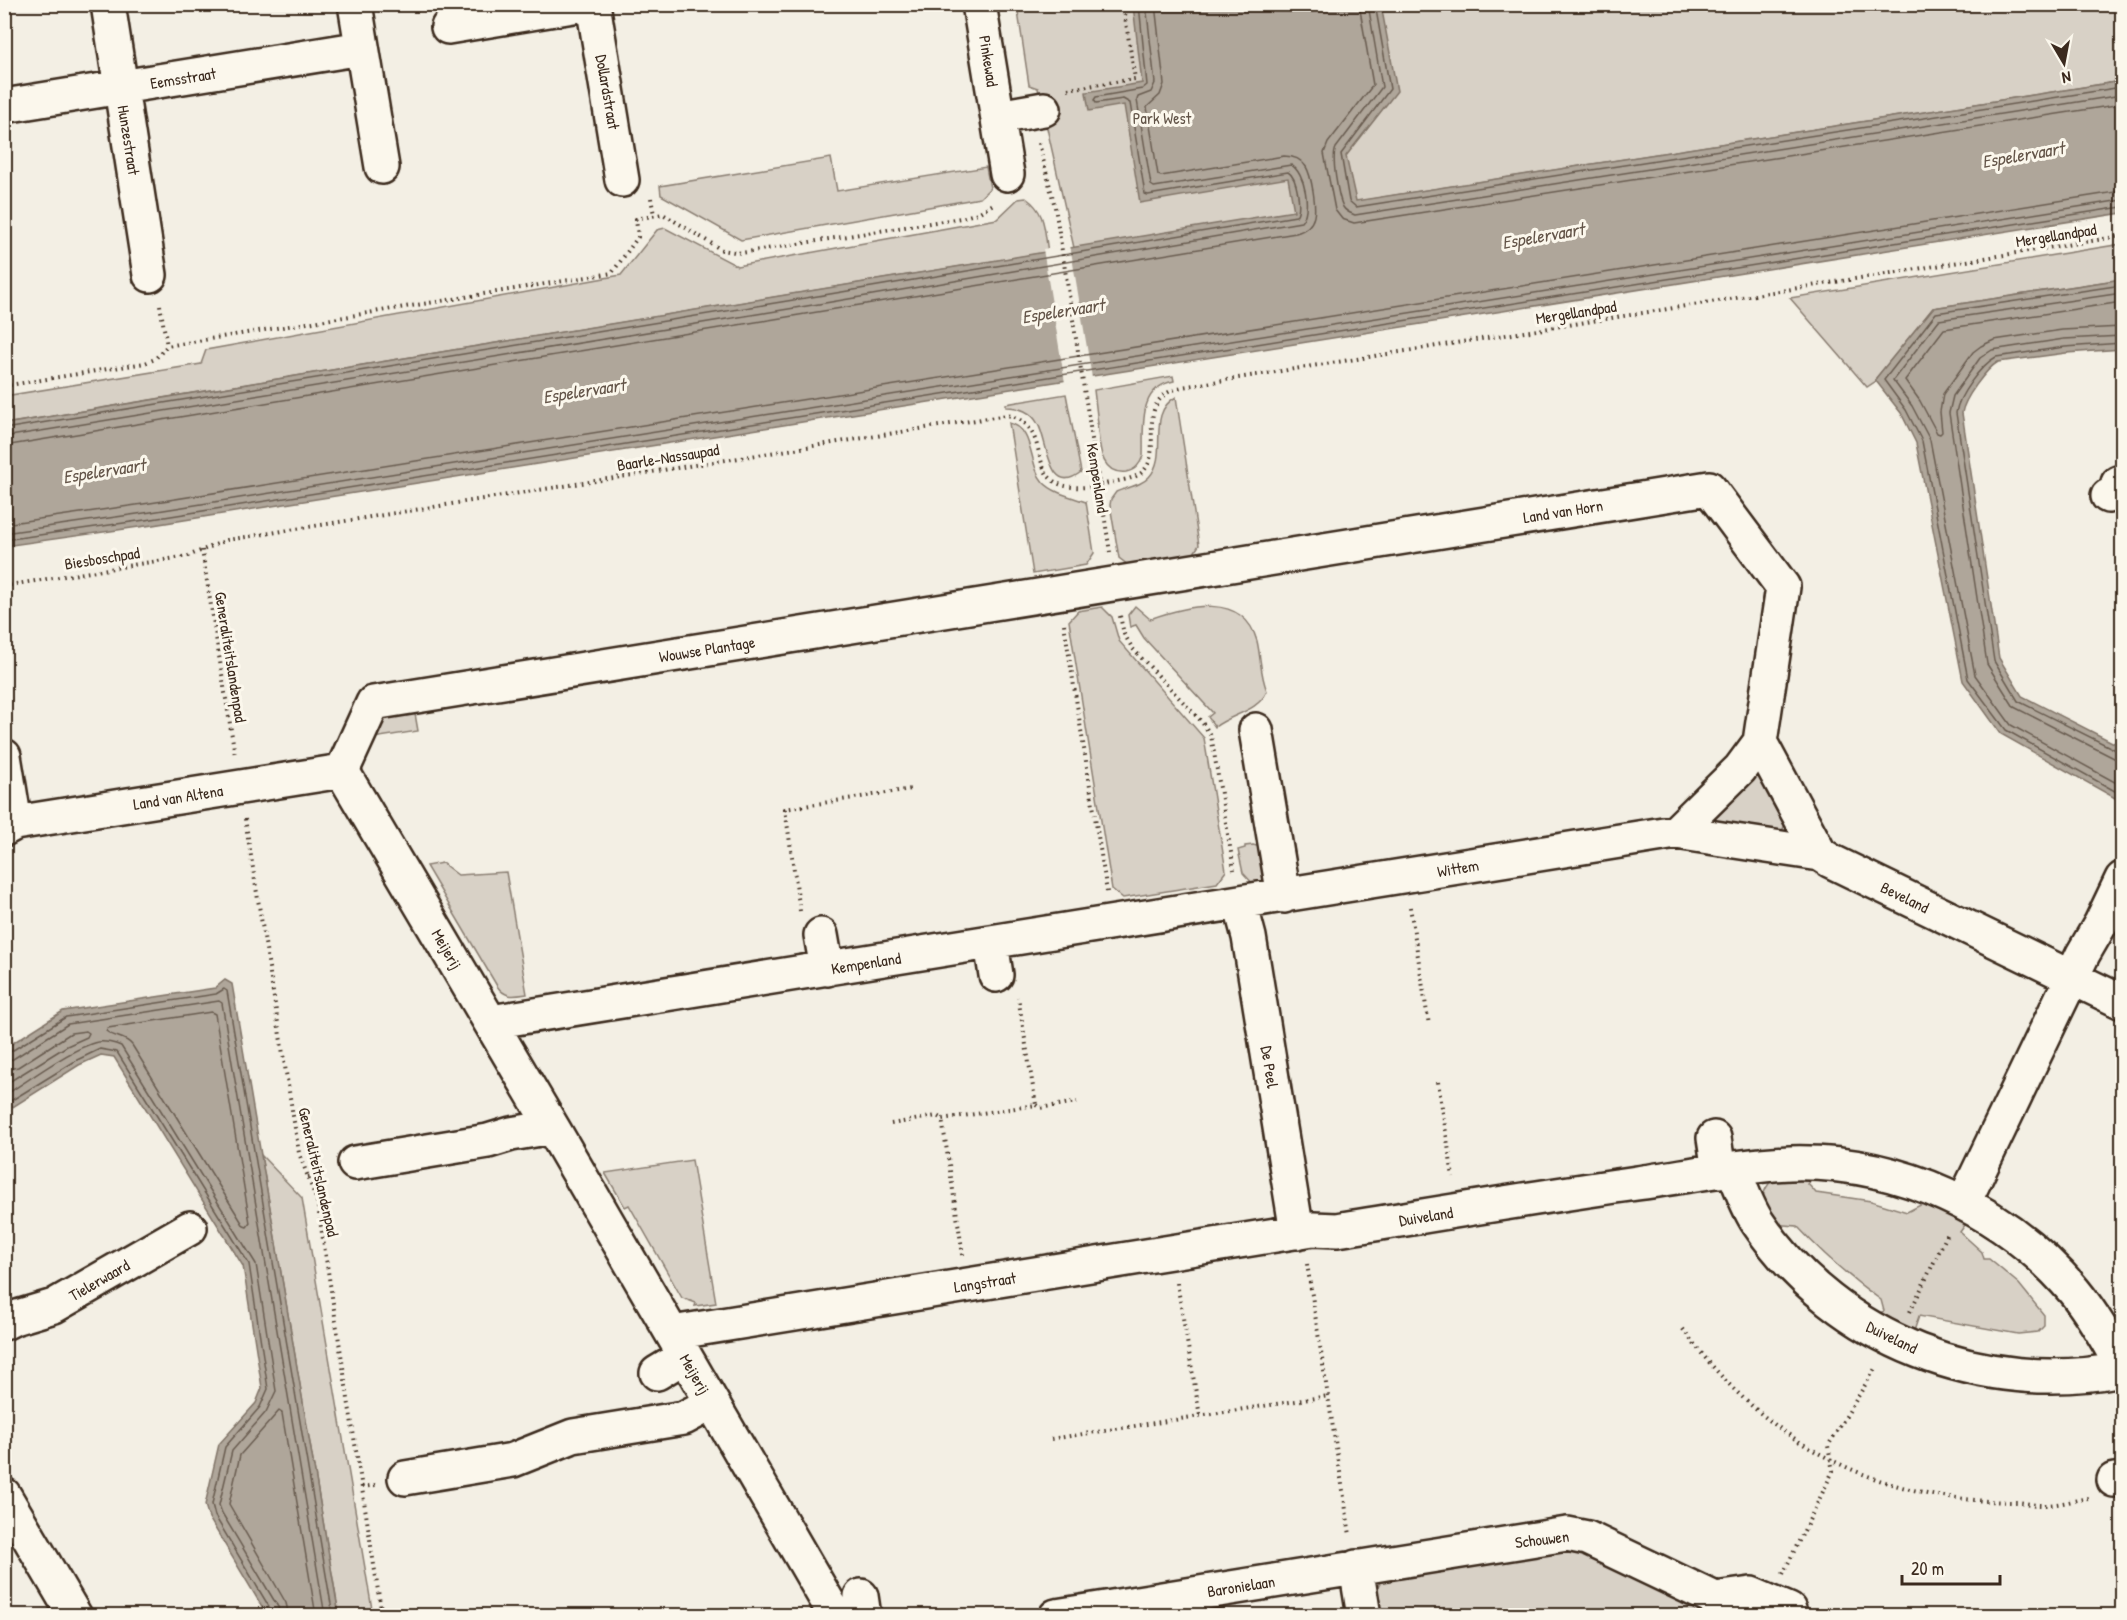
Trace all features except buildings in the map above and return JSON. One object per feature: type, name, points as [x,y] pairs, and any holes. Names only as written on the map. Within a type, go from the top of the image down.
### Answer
[{"type":"street","name":"Hunzestraat","points":[[108,4],[155,289]]},
{"type":"street","points":[[355,4],[382,167]]},
{"type":"street","points":[[461,26],[585,4]]},
{"type":"street","name":"Dollardstraat","points":[[593,4],[613,170]]},
{"type":"street","name":"Pinkewad","points":[[980,4],[1034,107],[1004,187]]},
{"type":"street","name":"Eemsstraat","points":[[4,106],[362,48]]},
{"type":"street","name":"Land van Horn","points":[[1121,582],[1709,488],[1783,587],[1760,742],[1740,769],[1676,832]]},
{"type":"street","name":"Wouwse Plantage","points":[[342,771],[373,703],[1121,582]]},
{"type":"street","points":[[1256,730],[1284,896]]},
{"type":"street","points":[[1760,742],[1822,850]]},
{"type":"street","name":"Land van Altena","points":[[4,756],[10,826],[342,771]]},
{"type":"street","name":"Meijerij","points":[[342,771],[464,1000],[491,1022],[712,1403],[856,1611]]},
{"type":"street","name":"Wittem","points":[[1238,890],[1284,896],[1676,832]]},
{"type":"street","name":"Beveland","points":[[1676,832],[1822,850],[2122,1002]]},
{"type":"street","points":[[1958,1214],[2122,879]]},
{"type":"street","name":"Kempenland","points":[[491,1022],[991,943],[1238,890]]},
{"type":"street","name":"De Peel","points":[[1238,890],[1249,937],[1301,1245]]},
{"type":"street","points":[[811,925],[827,969]]},
{"type":"street","points":[[991,943],[1007,982]]},
{"type":"street","points":[[355,1163],[488,1142],[511,1134],[552,1127]]},
{"type":"street","points":[[1714,1138],[1726,1170]]},
{"type":"street","name":"Duiveland","points":[[1301,1245],[1313,1229],[1337,1230],[1726,1170],[1788,1163],[1851,1168],[1911,1181],[1958,1214],[2032,1249],[2061,1276],[2091,1313],[2122,1368],[2059,1377],[2007,1375],[1954,1363],[1909,1347],[1882,1334],[1833,1302],[1801,1275],[1756,1221],[1726,1170]]},
{"type":"street","name":"Tielerwaard","points":[[8,1314],[54,1306],[190,1228]]},
{"type":"street","name":"Langstraat","points":[[679,1344],[1301,1245]]},
{"type":"street","points":[[657,1374],[679,1344]]},
{"type":"street","name":"Meijerij","points":[[405,1481],[513,1460],[573,1436],[684,1418],[712,1403]]},
{"type":"street","points":[[4,1495],[75,1616]]},
{"type":"street","name":"Schouwen","points":[[1353,1554],[1574,1534],[1587,1538],[1720,1607],[1751,1593],[1789,1610],[1791,1616]]},
{"type":"street","points":[[1353,1554],[1364,1616]]},
{"type":"street","name":"Baronielaan","points":[[1056,1616],[1353,1554]]},
{"type":"path","points":[[1034,107],[1135,79],[1124,4]]},
{"type":"path","name":"Kempenland","points":[[1041,176],[1047,174],[1060,239],[1099,484],[1121,582],[1124,634],[1133,649],[1201,721],[1211,735],[1238,890]]},
{"type":"path","points":[[4,386],[145,363],[155,359],[167,346],[612,273],[638,237],[636,219],[654,215],[663,214],[722,250],[741,253],[961,218],[986,209],[1004,187]]},
{"type":"path","points":[[651,198],[654,215]]},
{"type":"path","name":"Mergellandpad","points":[[1099,484],[1131,479],[1144,471],[1150,459],[1155,405],[1160,397],[1182,387],[2122,236]]},
{"type":"path","points":[[155,289],[167,346]]},
{"type":"path","name":"Baarle-Nassaupad","points":[[202,550],[227,540],[1007,415],[1028,423],[1043,468],[1059,484],[1073,488],[1099,484]]},
{"type":"path","name":"Biesboschpad","points":[[4,586],[188,556],[202,550]]},
{"type":"path","name":"Generaliteitslandenpad","points":[[202,550],[236,762]]},
{"type":"path","points":[[1063,615],[1109,900]]},
{"type":"path","points":[[811,925],[784,809],[911,789]]},
{"type":"path","name":"Generaliteitslandenpad","points":[[244,815],[299,1153],[317,1201],[382,1616]]},
{"type":"path","points":[[1408,897],[1429,1025]]},
{"type":"path","points":[[1007,982],[1036,1105]]},
{"type":"path","points":[[1438,1082],[1454,1180]]},
{"type":"path","points":[[891,1124],[937,1116],[942,1119],[1036,1105],[1040,1108],[1077,1102]]},
{"type":"path","points":[[942,1119],[963,1252]]},
{"type":"path","points":[[1906,1321],[1958,1214]]},
{"type":"path","points":[[1301,1245],[1353,1554]]},
{"type":"path","points":[[1177,1282],[1200,1416]]},
{"type":"path","points":[[1683,1329],[1711,1366],[1748,1402],[1785,1432],[1831,1461],[1857,1473],[1897,1486],[1959,1498],[2024,1502],[2036,1505],[2109,1486]]},
{"type":"path","points":[[1779,1582],[1833,1471],[1828,1446],[1882,1358]]},
{"type":"path","points":[[1051,1439],[1328,1396]]},
{"type":"path","points":[[1340,1525],[1348,1524]]},
{"type":"green space","name":"Park West","points":[[1017,5],[2122,5],[2122,81],[1074,248],[1038,88],[1029,85]]},
{"type":"green space","points":[[831,158],[837,191],[986,167],[990,188],[980,198],[741,240],[661,195],[660,186]]},
{"type":"green space","points":[[1026,198],[1033,203],[1041,215],[1048,252],[5,424],[5,396],[201,364],[206,350],[621,275],[657,230],[665,228],[737,266],[997,219],[1018,199]]},
{"type":"green space","points":[[2122,244],[2122,279],[1933,308],[1876,378],[1876,381],[1867,387],[1790,298]]},
{"type":"green space","points":[[1173,376],[1174,381],[1162,385],[1148,400],[1143,421],[1143,456],[1139,464],[1126,472],[1110,469],[1100,449],[1094,390]]},
{"type":"green space","points":[[1066,394],[1081,472],[1070,478],[1062,478],[1051,464],[1038,424],[1032,416],[1020,409],[1006,407],[1006,404]]},
{"type":"green space","points":[[1176,397],[1199,545],[1191,558],[1132,568],[1119,558],[1111,499],[1116,492],[1146,480],[1155,468],[1162,413],[1167,404]]},
{"type":"green space","points":[[1009,423],[1017,426],[1023,432],[1038,475],[1043,482],[1057,492],[1086,502],[1094,553],[1086,565],[1033,574]]},
{"type":"green space","points":[[1135,606],[1150,619],[1180,610],[1212,606],[1239,615],[1250,625],[1257,641],[1267,691],[1263,698],[1251,708],[1215,727],[1208,717],[1213,713],[1144,638],[1136,625],[1130,627],[1128,615]]},
{"type":"green space","points":[[1102,607],[1112,617],[1119,641],[1204,738],[1226,871],[1217,883],[1123,898],[1112,889],[1069,621],[1078,611]]},
{"type":"green space","points":[[414,708],[418,731],[367,739],[379,719]]},
{"type":"green space","points":[[1750,775],[1763,776],[1787,820],[1782,831],[1777,834],[1716,822],[1714,816]]},
{"type":"green space","points":[[1253,845],[1261,847],[1272,884],[1255,886],[1243,873],[1238,850]]},
{"type":"green space","points":[[442,863],[458,875],[506,872],[527,994],[514,996],[503,993],[497,986],[426,866]]},
{"type":"green space","points":[[261,1155],[302,1198],[373,1615],[339,1615]]},
{"type":"green space","points":[[692,1160],[716,1303],[695,1306],[696,1303],[682,1298],[629,1205],[625,1207],[605,1173]]},
{"type":"green space","points":[[1774,1178],[1814,1178],[1808,1184],[1816,1193],[1871,1201],[1907,1212],[1932,1199],[1970,1218],[1960,1232],[1982,1252],[1984,1259],[1989,1259],[2019,1284],[2044,1315],[2044,1326],[2038,1332],[2018,1334],[1919,1316],[1912,1337],[1877,1314],[1884,1311],[1881,1300],[1837,1265],[1797,1226],[1770,1224],[1763,1195]]},
{"type":"green space","points":[[1576,1547],[1709,1615],[1378,1615],[1374,1595],[1381,1580]]},
{"type":"water","name":"Espelervaart","points":[[1133,5],[1381,5],[1397,91],[1346,156],[1356,201],[2122,81],[2122,213],[153,525],[5,546],[5,424],[1294,211],[1288,178],[1140,203],[1124,105],[1089,111],[1086,92],[1142,83]]},
{"type":"water","points":[[2122,279],[2122,349],[2066,353],[1998,362],[1976,385],[1962,413],[1999,658],[2022,696],[2122,747],[2122,802],[2001,734],[1963,681],[1916,443],[1901,413],[1876,378],[1933,308]]},
{"type":"water","points":[[225,980],[232,984],[339,1615],[267,1615],[209,1518],[205,1505],[219,1444],[256,1403],[262,1388],[243,1266],[114,1057],[101,1055],[79,1065],[5,1112],[5,1048],[63,1011],[215,988]]},
{"type":"pier","points":[[1070,245],[1092,378],[1065,383],[1043,249]]}]
